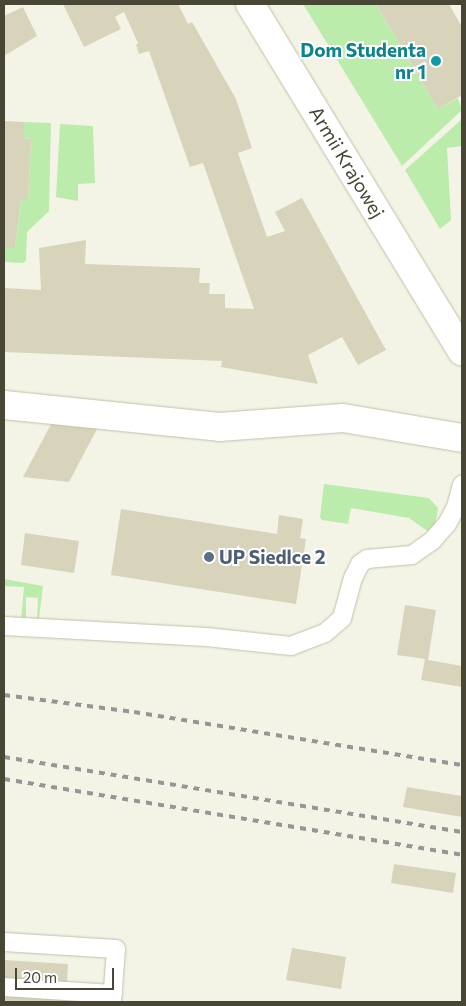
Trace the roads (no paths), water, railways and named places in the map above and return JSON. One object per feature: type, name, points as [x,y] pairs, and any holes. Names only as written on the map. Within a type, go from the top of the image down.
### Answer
[{"type":"street","name":"Armii Krajowej","points":[[250,4],[462,351]]},
{"type":"street","points":[[428,295],[462,317]]},
{"type":"street","points":[[4,404],[219,427],[343,418],[462,438]]},
{"type":"lane","points":[[4,626],[207,636],[291,646],[325,633],[342,618],[353,578],[360,564],[367,559],[412,555],[432,541],[447,524],[456,507],[462,485]]},
{"type":"lane","points":[[4,942],[116,949],[113,998],[4,988]]},
{"type":"railway","points":[[4,695],[134,712],[462,765]]},
{"type":"railway","points":[[4,757],[462,832]]},
{"type":"railway","points":[[4,779],[462,855]]},
{"type":"place","name":"Dom Studenta nr 1","points":[[436,61]]},
{"type":"place","name":"UP Siedlce 2","points":[[209,557]]}]
